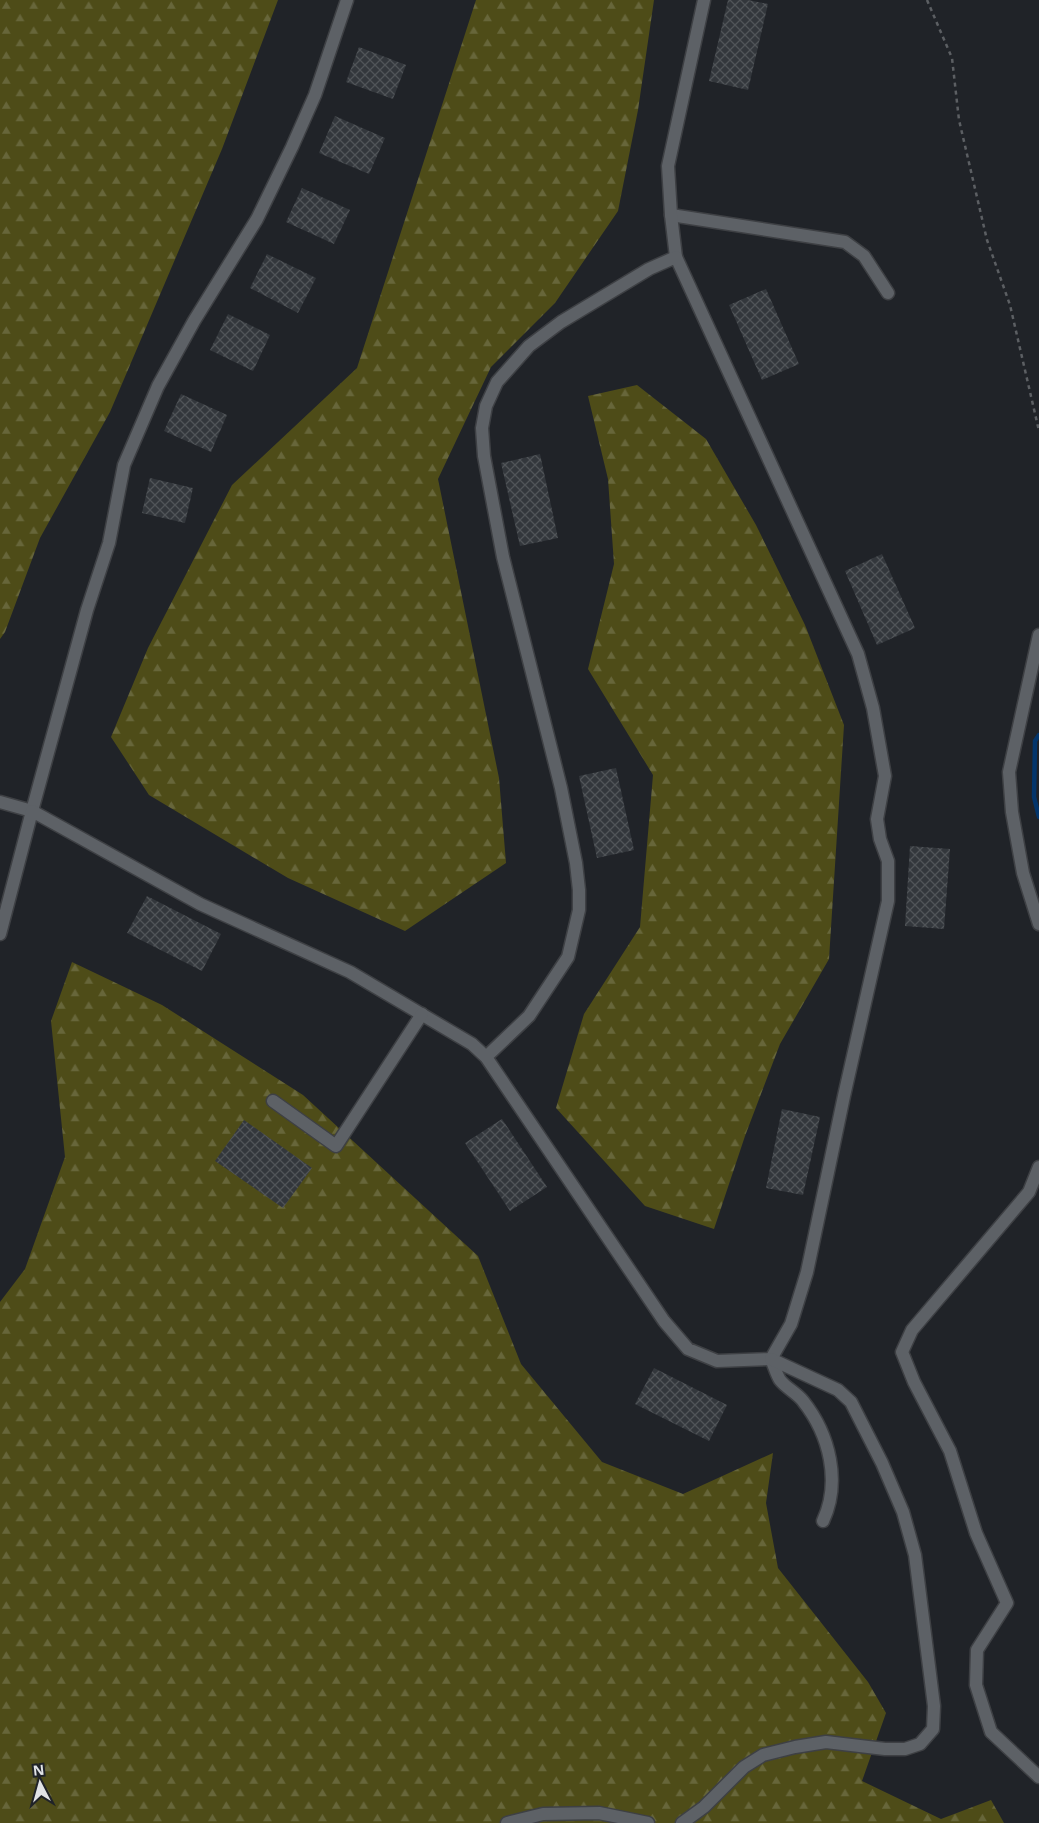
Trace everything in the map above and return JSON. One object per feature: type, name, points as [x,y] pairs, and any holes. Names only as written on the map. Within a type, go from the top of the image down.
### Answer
[{"type":"street","points":[[0,934],[77,646],[109,543],[124,465],[158,386],[194,321],[257,219],[292,147],[315,95],[347,0]]},
{"type":"street","points":[[704,0],[668,166],[676,257],[858,654],[873,708],[885,776],[877,819],[880,839],[888,861],[888,900],[807,1272],[791,1324],[771,1359]]},
{"type":"street","points":[[671,215],[845,242],[864,256],[888,294]]},
{"type":"street","points":[[486,1057],[529,1016],[568,957],[577,920],[579,890],[576,863],[561,788],[503,557],[484,456],[482,428],[486,406],[497,382],[529,346],[561,322],[649,269],[676,257]]},
{"type":"street","points":[[1039,635],[1010,772],[1012,812],[1023,874],[1039,924]]},
{"type":"street","points":[[0,802],[32,811],[192,899],[350,972],[472,1044],[486,1057],[664,1321],[688,1350],[717,1361],[771,1359],[838,1390],[851,1402],[882,1463],[903,1512],[914,1555],[934,1706],[933,1729],[920,1744],[905,1749],[885,1749],[826,1742],[763,1755],[744,1766],[704,1807],[682,1823]]},
{"type":"street","points":[[273,1102],[336,1146],[422,1014]]},
{"type":"street","points":[[1039,1168],[1029,1192],[912,1330],[902,1352],[950,1451],[976,1533],[1007,1603],[977,1650],[976,1685],[991,1732],[1039,1777]]},
{"type":"street","points":[[771,1359],[780,1380],[803,1400],[825,1441],[832,1465],[834,1490],[823,1521]]},
{"type":"street","points":[[507,1823],[543,1814],[599,1812],[648,1823]]},
{"type":"path","points":[[926,0],[952,58],[961,130],[987,240],[1010,305],[1039,431]]},
{"type":"green space","points":[[0,0],[278,0],[222,149],[110,412],[40,538],[5,632],[0,639]]},
{"type":"green space","points":[[476,0],[654,0],[638,110],[618,211],[555,303],[491,367],[438,479],[499,778],[506,863],[405,931],[288,878],[149,795],[111,737],[148,648],[232,485],[357,368]]},
{"type":"green space","points":[[637,385],[706,439],[756,525],[805,625],[844,725],[829,959],[780,1044],[745,1136],[714,1229],[645,1206],[556,1108],[584,1014],[640,927],[653,775],[588,669],[614,564],[608,479],[588,396]]},
{"type":"green space","points":[[72,962],[162,1005],[303,1095],[478,1256],[521,1364],[602,1462],[683,1494],[773,1453],[766,1503],[778,1568],[868,1682],[886,1713],[862,1781],[941,1819],[991,1800],[1004,1823],[0,1823],[0,1302],[25,1269],[65,1157],[51,1021]]},
{"type":"building","points":[[728,0],[748,0],[768,4],[748,90],[709,81]]},
{"type":"building","points":[[359,47],[406,65],[393,99],[346,82]]},
{"type":"building","points":[[335,116],[385,138],[369,174],[319,153]]},
{"type":"building","points":[[302,188],[350,210],[334,244],[286,222]]},
{"type":"building","points":[[267,254],[316,278],[298,313],[250,288]]},
{"type":"building","points":[[766,289],[799,364],[762,380],[729,305]]},
{"type":"building","points":[[228,314],[270,335],[253,371],[210,350]]},
{"type":"building","points":[[181,394],[227,415],[211,452],[164,431]]},
{"type":"building","points":[[540,454],[558,538],[520,546],[501,463]]},
{"type":"building","points":[[150,478],[193,488],[185,523],[142,513]]},
{"type":"building","points":[[882,554],[915,628],[877,645],[845,571]]},
{"type":"building","points":[[616,768],[634,850],[597,858],[579,776]]},
{"type":"building","points":[[910,846],[950,849],[944,929],[905,926]]},
{"type":"building","points":[[147,896],[221,934],[202,971],[127,933]]},
{"type":"building","points":[[782,1109],[820,1117],[803,1195],[766,1188]]},
{"type":"building","points":[[502,1119],[547,1187],[510,1211],[465,1143]]},
{"type":"building","points":[[244,1120],[312,1168],[283,1208],[215,1161]]},
{"type":"building","points":[[654,1368],[727,1405],[709,1441],[635,1404]]},
{"type":"waterway","points":[[1039,735],[1035,741],[1034,797],[1039,817]]}]
